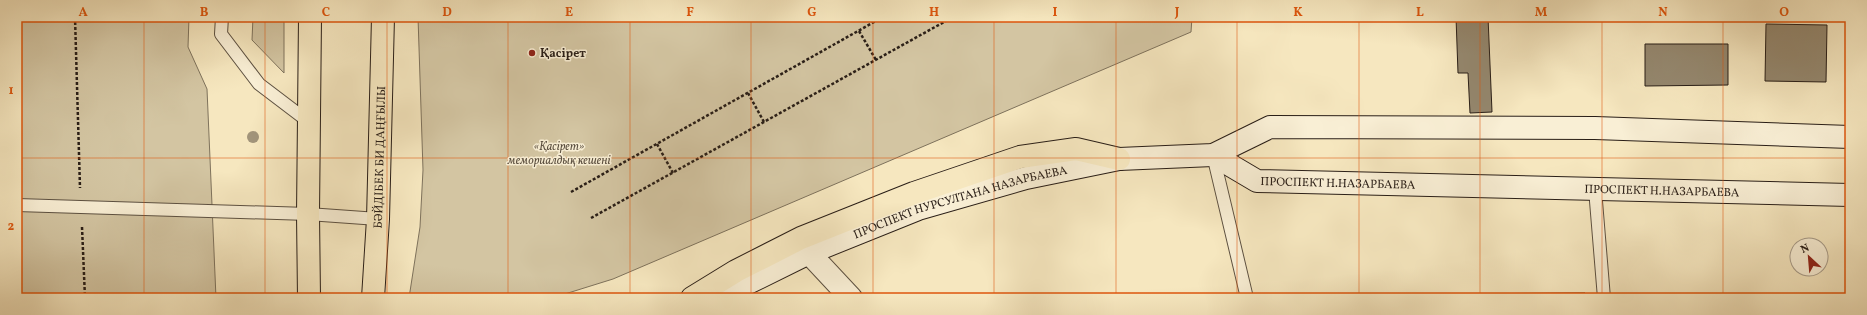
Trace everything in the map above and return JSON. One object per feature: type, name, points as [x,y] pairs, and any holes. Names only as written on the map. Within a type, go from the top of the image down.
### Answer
[{"type":"main road","points":[[310,17],[308,214],[310,298]]},
{"type":"main road","name":"БӘЙДІБЕК БИ ДАҢҒЫЛЫ","points":[[373,298],[378,219],[383,17]]},
{"type":"main road","points":[[1212,155],[1270,127],[1595,128],[1850,137]]},
{"type":"main road","points":[[692,298],[736,271],[801,238],[914,193],[1020,157],[1076,149],[1119,159]]},
{"type":"main road","name":"ПРОСПЕКТ НУРСУЛТАНА НАЗАРБАЕВА","points":[[722,298],[744,285],[809,254],[918,209],[1026,178],[1119,159],[1212,155]]},
{"type":"main road","name":"ПРОСПЕКТ Н.НАЗАРБАЕВА","points":[[1212,155],[1257,180],[1850,195]]},
{"type":"main road","points":[[809,254],[852,298]]},
{"type":"lane","points":[[222,17],[221,34],[259,84],[309,122]]},
{"type":"lane","points":[[1212,155],[1247,298]]},
{"type":"lane","points":[[1595,189],[1604,298]]},
{"type":"lane","points":[[17,205],[308,214],[378,219]]},
{"type":"path","points":[[75,17],[85,298]]},
{"type":"path","points":[[571,192],[883,17]]},
{"type":"path","points":[[591,218],[953,17]]},
{"type":"path","points":[[859,31],[876,60]]},
{"type":"path","points":[[748,92],[764,122]]},
{"type":"path","points":[[657,144],[673,173]]},
{"type":"green space","points":[[17,17],[189,17],[188,47],[207,89],[216,298],[17,298]]},
{"type":"green space","points":[[253,17],[284,17],[284,73],[252,40]]},
{"type":"green space","name":"«Қасірет» мемориалдық кешені","points":[[418,17],[1192,17],[1191,32],[613,279],[552,298],[409,298],[420,227],[423,170]]},
{"type":"building","points":[[1456,17],[1488,17],[1492,112],[1470,113],[1468,73],[1458,73]]},
{"type":"building","points":[[1766,24],[1827,25],[1826,82],[1765,81]]},
{"type":"building","points":[[1645,44],[1728,44],[1728,85],[1645,86]]},
{"type":"building","points":[[1585,293],[1586,298],[1445,298],[1445,294]]},
{"type":"building","points":[[1445,294],[1445,298],[1308,298],[1308,296]]},
{"type":"building","points":[[1624,294],[1789,294],[1788,298],[1624,298]]},
{"type":"place","name":"Қасірет","points":[[532,53]]}]
